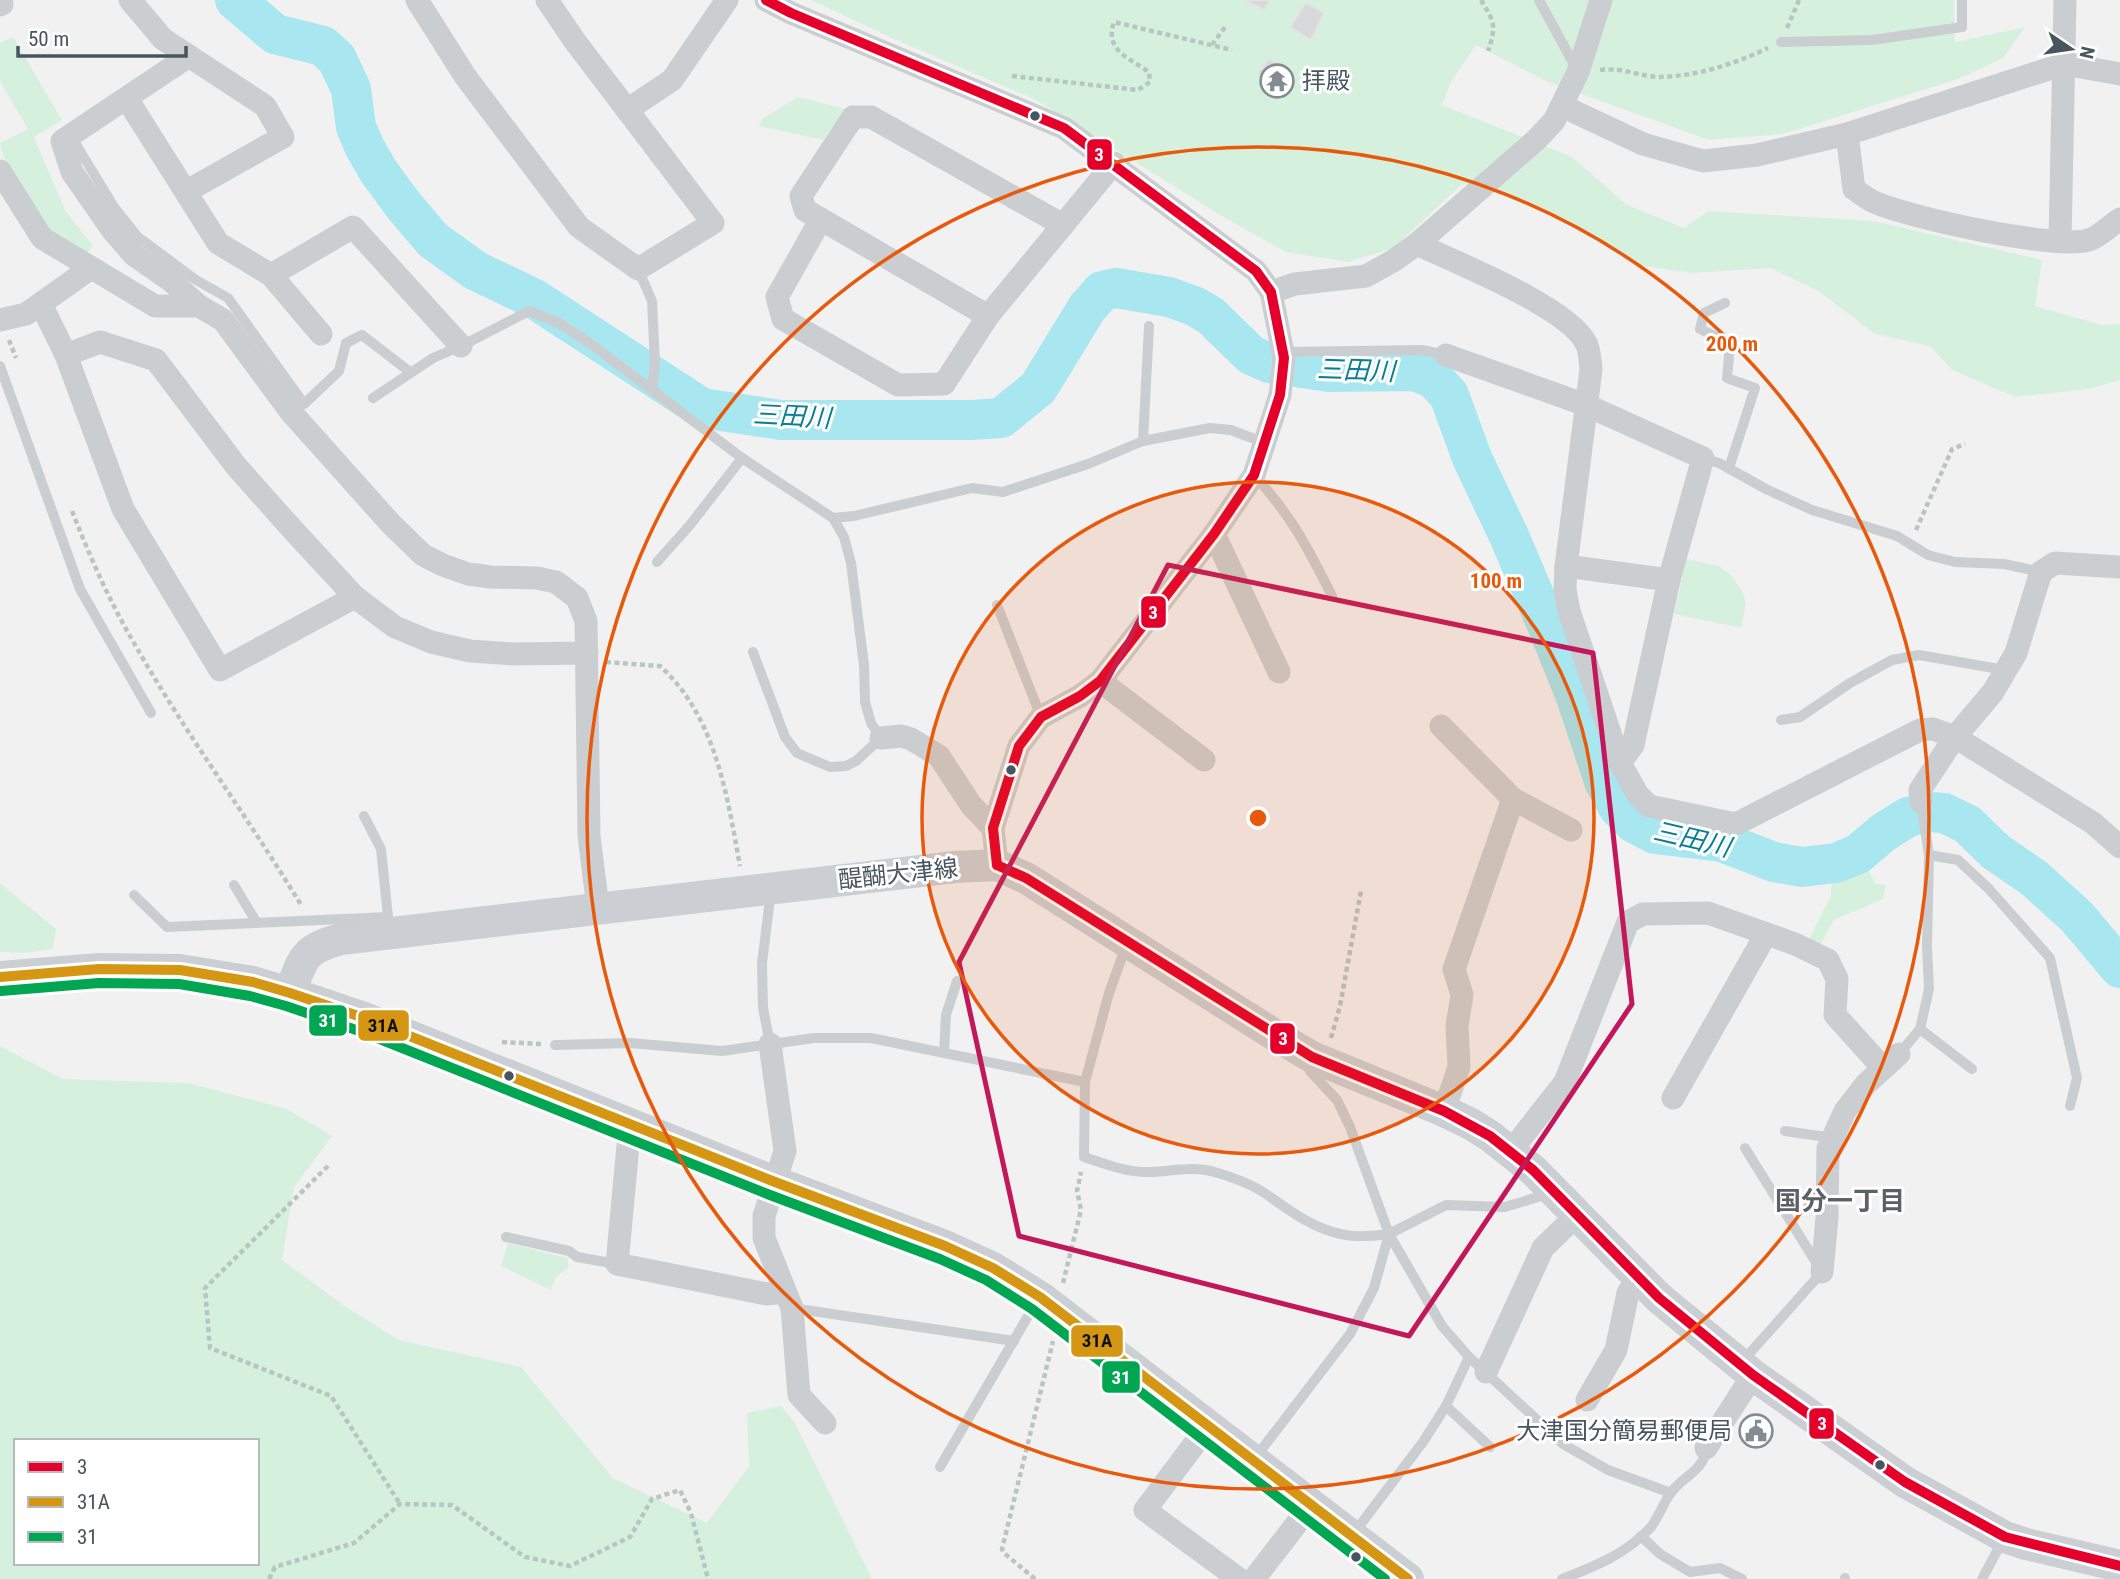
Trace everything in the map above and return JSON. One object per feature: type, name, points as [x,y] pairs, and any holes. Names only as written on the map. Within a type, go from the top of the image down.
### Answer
[{"type":"main road","name":"醍醐大津線","points":[[290,993],[299,967],[318,945],[389,925],[598,908],[955,867],[997,865],[1026,878],[1278,1037],[1318,1059],[1471,1124],[1534,1170],[1659,1298],[1746,1370],[1905,1482],[2005,1537],[2120,1566]]},
{"type":"main road","points":[[0,977],[99,969],[180,970],[253,982],[367,1019],[775,1182],[945,1246],[993,1268],[1051,1306],[1352,1536],[1400,1577]]},
{"type":"street","points":[[130,0],[163,39],[265,106],[283,137],[187,191]]},
{"type":"street","points":[[417,0],[465,76],[579,227],[638,269],[713,223],[574,40],[547,0]]},
{"type":"street","points":[[627,110],[672,80],[727,0]]},
{"type":"street","points":[[766,0],[1064,128],[1256,271],[1271,292],[1283,362],[1266,443],[1254,475],[1214,534],[1100,681],[1080,696],[1041,717],[1019,746],[993,828],[997,865]]},
{"type":"street","points":[[1271,292],[1295,284],[1366,276],[1417,244],[1536,140],[1553,121],[1578,72],[1601,0]]},
{"type":"street","points":[[2060,241],[2065,0]]},
{"type":"street","points":[[188,56],[62,141],[72,172],[113,231],[134,255],[170,280],[199,306],[223,320],[290,411],[391,524],[423,555],[468,574],[491,578],[537,578],[556,582],[577,598],[586,621],[589,836],[598,908]]},
{"type":"street","points":[[1562,106],[1643,144],[1703,161],[1757,155],[1847,134],[2064,64],[2120,74]]},
{"type":"street","points":[[127,99],[218,243],[271,275],[321,334]]},
{"type":"street","points":[[988,316],[805,210],[802,196],[853,117],[872,117],[1063,225]]},
{"type":"street","points":[[1847,134],[1854,189],[1873,201],[1942,222],[2024,238],[2060,241],[2089,240],[2120,219]]},
{"type":"street","points":[[821,219],[777,297],[783,319],[898,384],[944,384],[988,316],[1114,163]]},
{"type":"street","points":[[0,172],[42,238],[155,306],[199,306]]},
{"type":"street","points":[[271,275],[353,227],[461,346]]},
{"type":"street","points":[[1417,244],[1551,309],[1573,325],[1588,344],[1591,369],[1565,590],[1569,611],[1620,764],[1637,795],[1649,806],[1736,824],[1920,730],[1933,729],[1955,737],[2094,823],[2120,847]]},
{"type":"street","points":[[1,320],[26,314],[91,268]]},
{"type":"street","points":[[41,304],[66,355],[122,509],[220,670],[355,597]]},
{"type":"street","points":[[66,355],[100,342],[156,360],[236,466],[355,597],[395,627],[431,642],[470,651],[587,657]]},
{"type":"street","points":[[1447,355],[1586,405],[1703,458],[1669,580],[1633,745],[1620,764]]},
{"type":"street","points":[[1214,534],[1279,672]]},
{"type":"street","points":[[1922,811],[1920,790],[1955,737],[1993,692],[2015,653],[2041,572],[2055,563],[2120,567]]},
{"type":"street","points":[[1566,566],[1669,580]]},
{"type":"street","points":[[1100,681],[1204,760]]},
{"type":"street","points":[[1441,726],[1513,799],[1571,830]]},
{"type":"street","points":[[881,737],[901,736],[911,739],[939,756],[971,805],[993,828]]},
{"type":"street","points":[[1444,1111],[1459,1067],[1457,1026],[1462,995],[1454,970],[1513,799]]},
{"type":"street","points":[[1511,1152],[1564,1082],[1628,922],[1643,914],[1708,913],[1766,934],[1828,960],[1837,979],[1835,1014],[1891,1061],[1866,1084],[1845,1111],[1828,1148],[1827,1218],[1822,1272]]},
{"type":"street","points":[[1673,1098],[1766,934]]},
{"type":"street","points":[[769,1044],[785,1151],[764,1216],[764,1238],[789,1300],[799,1395],[824,1423]]},
{"type":"street","points":[[630,1124],[617,1264],[789,1300]]},
{"type":"street","points":[[1486,1372],[1543,1248],[1577,1215]]},
{"type":"street","points":[[1587,1400],[1616,1350],[1628,1293],[1638,1277]]},
{"type":"street","points":[[1706,1448],[1746,1370]]},
{"type":"street","points":[[1208,1426],[1146,1510],[1239,1579]]},
{"type":"street","points":[[1254,1579],[1311,1505]]},
{"type":"lane","points":[[1539,0],[1578,72]]},
{"type":"lane","points":[[1781,42],[1872,40],[1962,27],[1962,0]]},
{"type":"lane","points":[[71,136],[114,207],[138,237],[196,281],[228,298],[304,404],[339,371],[346,343],[362,335],[410,372]]},
{"type":"lane","points":[[638,269],[652,301],[655,365],[652,387]]},
{"type":"lane","points":[[1725,303],[1704,313],[1700,329],[1725,341],[1729,356],[1727,378],[1755,388],[1729,468]]},
{"type":"lane","points":[[373,398],[433,358],[529,311],[559,323],[591,344],[652,387],[742,458],[833,518],[844,537],[851,563],[864,665],[865,702],[871,723],[881,737],[856,761],[846,766],[830,767],[797,753],[785,737],[753,652]]},
{"type":"lane","points":[[1143,441],[1149,326]]},
{"type":"lane","points":[[1283,362],[1422,350],[1447,355]]},
{"type":"lane","points":[[0,366],[80,589],[151,713]]},
{"type":"lane","points":[[833,518],[854,516],[972,488],[1003,492],[1088,464],[1143,441],[1210,428],[1231,430],[1266,443]]},
{"type":"lane","points":[[657,562],[690,525],[742,458]]},
{"type":"lane","points":[[1703,458],[1729,468],[1812,510],[1897,536],[1928,555],[1955,562],[2004,564],[2041,572]]},
{"type":"lane","points":[[1254,475],[1301,533],[1332,596]]},
{"type":"lane","points":[[996,605],[1041,717]]},
{"type":"lane","points":[[1781,720],[1800,717],[1850,682],[1892,660],[1919,655],[2005,670]]},
{"type":"lane","points":[[1891,1061],[1920,1029],[1929,989],[1929,855],[1922,811]]},
{"type":"lane","points":[[134,894],[167,927],[310,920],[389,925],[381,849],[364,816]]},
{"type":"lane","points":[[1929,855],[1958,860],[1989,889],[2050,958],[2077,1078],[2070,1106]]},
{"type":"lane","points":[[234,885],[257,923]]},
{"type":"lane","points":[[758,890],[762,1008],[769,1044]]},
{"type":"lane","points":[[1128,940],[1109,993],[1085,1082],[1084,1157],[1119,1169],[1147,1172],[1186,1168],[1209,1171],[1264,1192],[1287,1210],[1342,1235],[1389,1234],[1446,1205],[1505,1207],[1554,1192]]},
{"type":"lane","points":[[944,1053],[946,1015],[957,981]]},
{"type":"lane","points":[[1920,1029],[1972,1069]]},
{"type":"lane","points":[[555,1045],[630,1043],[722,1051],[814,1038],[871,1038],[1085,1082]]},
{"type":"lane","points":[[1318,1059],[1310,1071],[1337,1100],[1350,1127],[1389,1234],[1442,1326],[1469,1357],[1563,1444],[1608,1470],[1671,1493]]},
{"type":"lane","points":[[1785,1131],[1833,1139]]},
{"type":"lane","points":[[1745,1149],[1822,1272],[1746,1370]]},
{"type":"lane","points":[[1253,1460],[1350,1334],[1374,1288],[1389,1234]]},
{"type":"lane","points":[[506,1237],[569,1251],[577,1257],[617,1264]]},
{"type":"lane","points":[[789,1300],[1014,1341]]},
{"type":"lane","points":[[940,1467],[1014,1341],[1051,1306]]},
{"type":"lane","points":[[1352,1536],[1423,1442],[1446,1406],[1469,1357]]},
{"type":"lane","points":[[1446,1406],[1490,1447]]},
{"type":"lane","points":[[1562,1579],[1603,1564],[1650,1528],[1671,1493],[1693,1474],[1705,1457],[1706,1448]]},
{"type":"lane","points":[[1641,1536],[1660,1553],[1690,1572],[1720,1568],[1742,1579]]},
{"type":"lane","points":[[1982,1579],[2005,1537]]},
{"type":"path","points":[[1480,0],[1495,23],[1488,51]]},
{"type":"path","points":[[1578,72],[1617,68],[1658,77],[1698,72],[1739,61],[1781,42],[1799,0]]},
{"type":"path","points":[[1012,76],[1138,90],[1150,82],[1150,72],[1113,47],[1110,35],[1114,22],[1232,50]]},
{"type":"path","points":[[1212,45],[1225,27]]},
{"type":"path","points":[[1,320],[20,370]]},
{"type":"path","points":[[1910,544],[1952,449],[1965,444]]},
{"type":"path","points":[[69,503],[93,565],[129,636],[196,746],[310,920]]},
{"type":"path","points":[[587,657],[660,666],[690,698],[701,719],[723,778],[758,890]]},
{"type":"path","points":[[1318,1059],[1340,1006],[1361,891]]},
{"type":"path","points":[[1035,1579],[1003,1553],[1002,1549],[1051,1306],[1064,1282],[1080,1210],[1077,1191],[1084,1157]]},
{"type":"path","points":[[328,1166],[205,1288],[210,1348],[331,1396],[400,1504]]},
{"type":"path","points":[[269,1579],[275,1567],[354,1543],[400,1504],[452,1505],[525,1557],[570,1566],[630,1537],[652,1499],[680,1490],[691,1513],[708,1579]]},
{"type":"highlighted area","points":[[1168,565],[1593,653],[1632,1004],[1409,1336],[1019,1236],[959,962]]},
{"type":"green space","points":[[811,0],[1954,0],[1955,42],[2025,27],[2003,58],[1958,79],[1783,134],[1709,140],[1548,82],[1476,45],[1451,82],[1442,105],[1572,157],[1627,205],[1684,228],[1708,211],[1874,221],[2042,260],[2035,306],[2102,325],[2120,324],[2120,380],[2088,389],[2015,397],[1952,370],[1930,346],[1875,334],[1820,292],[1771,268],[1692,273],[1642,266],[1563,218],[1498,191],[1462,184],[1394,248],[1348,262],[1286,252],[1225,218],[1036,100]]},
{"type":"green space","points":[[13,37],[62,120],[34,137],[65,210],[93,246],[87,253],[61,239],[47,226],[21,190],[2,152],[0,143],[28,129],[0,81],[0,43]]},
{"type":"green space","points":[[798,97],[846,109],[823,140],[759,126],[762,119]]},
{"type":"green space","points":[[1686,559],[1719,566],[1732,576],[1742,591],[1746,604],[1741,628],[1674,614]]},
{"type":"green space","points":[[1866,864],[1875,884],[1886,885],[1883,899],[1834,920],[1819,947],[1808,941],[1831,895],[1832,870]]},
{"type":"green space","points":[[0,883],[56,929],[53,949],[23,953],[0,952]]},
{"type":"green space","points":[[0,1046],[63,1079],[188,1083],[287,1109],[332,1136],[294,1187],[282,1260],[346,1307],[399,1340],[521,1367],[613,1478],[707,1523],[749,1466],[747,1413],[781,1406],[795,1423],[872,1579],[0,1579]]},
{"type":"green space","points":[[508,1243],[567,1258],[569,1267],[556,1277],[551,1290],[501,1266]]},
{"type":"building","points":[[1245,0],[1270,0],[1264,10]]},
{"type":"building","points":[[1306,3],[1324,13],[1311,40],[1290,27]]},
{"type":"building","name":"拝殿","points":[[1269,59],[1290,72],[1280,89],[1258,73]]},
{"type":"waterway","name":"三田川","points":[[235,0],[275,34],[323,46],[337,59],[351,89],[356,127],[365,148],[404,206],[433,240],[476,271],[533,298],[702,408],[781,420],[1001,418],[1038,388],[1087,308],[1102,291],[1116,288],[1169,297],[1194,306],[1211,316],[1251,355],[1269,363],[1329,372],[1414,371],[1433,378],[1449,395],[1472,458],[1549,630],[1576,697],[1604,781],[1618,807],[1634,823],[1655,834],[1722,842],[1774,862],[1802,867],[1836,863],[1858,854],[1884,832],[1908,817],[1930,812],[1944,813],[1967,824],[1996,852],[2034,878],[2077,917],[2120,968]]},
{"type":"transit line","name":"3","points":[[766,0],[1064,128],[1256,271],[1271,292],[1284,358],[1280,395],[1254,475],[1214,534],[1100,681],[1080,696],[1041,717],[1019,746],[993,828],[997,865]]},
{"type":"transit line","name":"3","points":[[997,865],[1026,878],[1312,1057],[1444,1111],[1490,1136],[1533,1170],[1659,1298],[1753,1375],[1905,1482],[2005,1537],[2120,1566]]},
{"type":"transit line","name":"31A","points":[[0,977],[99,969],[180,970],[253,982],[367,1019],[775,1182],[945,1246],[993,1268],[1040,1297],[1408,1579]]},
{"type":"transit line","name":"31","points":[[1,991],[99,983],[179,984],[250,996],[286,1006],[362,1032],[770,1195],[940,1259],[986,1280],[1032,1309],[1385,1579]]},
{"type":"place","name":"拝殿","points":[[1277,81]]},
{"type":"place","name":"大津国分簡易郵便局","points":[[1756,1431]]},
{"type":"district","name":"国分一丁目","points":[[1840,1201]]}]
